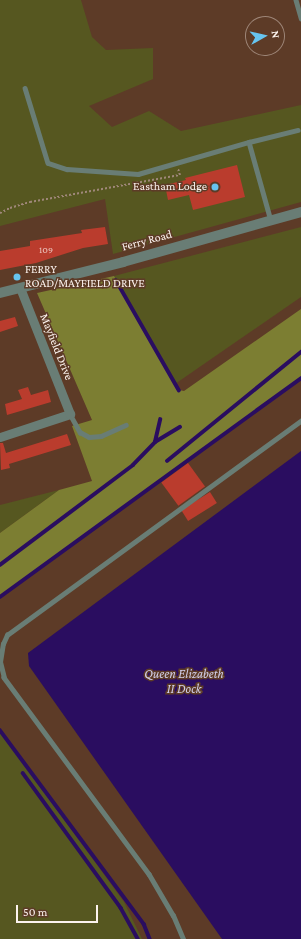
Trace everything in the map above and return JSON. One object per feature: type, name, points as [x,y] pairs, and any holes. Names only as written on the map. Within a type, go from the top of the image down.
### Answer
[{"type":"street","name":"Ferry Road","points":[[0,293],[301,212]]},
{"type":"street","name":"Mayfield Drive","points":[[20,288],[70,414]]},
{"type":"street","points":[[0,437],[70,414]]},
{"type":"lane","points":[[296,0],[301,18]]},
{"type":"lane","points":[[25,88],[48,163],[67,169],[138,174],[249,142],[298,130]]},
{"type":"lane","points":[[249,142],[271,221]]},
{"type":"lane","points":[[70,414],[80,432],[89,437],[101,436],[126,425]]},
{"type":"lane","points":[[183,939],[173,916],[149,875],[4,678],[0,662],[4,644],[7,635],[301,421]]},
{"type":"path","points":[[0,213],[10,208],[30,202],[180,175],[177,163]]},
{"type":"shaded area","points":[[0,0],[81,0],[92,37],[106,50],[153,48],[153,79],[89,106],[112,127],[149,111],[181,131],[301,105],[301,202],[113,254],[105,199],[0,226]]},
{"type":"shaded area","points":[[301,227],[301,297],[175,384],[114,276]]},
{"type":"shaded area","points":[[114,276],[179,390],[184,391],[301,309],[301,378],[0,597],[0,533],[59,490],[92,481],[72,426],[92,420],[37,293]]},
{"type":"shaded area","points":[[59,490],[0,533],[0,505]]},
{"type":"shaded area","points":[[0,731],[124,902],[142,939],[0,939]]},
{"type":"water","name":"Queen Elizabeth II Dock","points":[[301,451],[301,939],[222,939],[29,666],[28,653]]},
{"type":"building","name":"Eastham Lodge","points":[[237,165],[245,197],[193,210],[189,195],[168,200],[165,185],[186,180],[185,178]]},
{"type":"building","points":[[105,227],[108,244],[83,248],[36,263],[0,270],[0,251],[30,246],[30,241],[82,233],[81,230]]},
{"type":"building","points":[[15,317],[18,326],[0,332],[0,321]]},
{"type":"building","points":[[28,387],[31,395],[48,390],[51,402],[7,415],[5,404],[22,399],[18,390]]},
{"type":"building","points":[[67,434],[71,445],[9,464],[10,468],[1,470],[0,443],[3,443],[6,453]]},
{"type":"building","points":[[188,463],[205,486],[178,506],[161,482]]},
{"type":"building","points":[[210,492],[217,503],[188,521],[181,510]]},
{"type":"waterway","points":[[116,280],[179,390]]},
{"type":"waterway","points":[[167,461],[301,352]]},
{"type":"waterway","points":[[0,597],[301,378]]},
{"type":"waterway","points":[[155,442],[160,420]]},
{"type":"waterway","points":[[0,565],[133,465],[155,442],[180,427]]},
{"type":"waterway","points":[[0,730],[144,924],[150,939]]},
{"type":"waterway","points":[[23,773],[121,908],[138,939]]},
{"type":"place","name":"Eastham Lodge","points":[[215,187]]},
{"type":"place","name":"FERRY ROAD/MAYFIELD DRIVE","points":[[17,277]]}]
